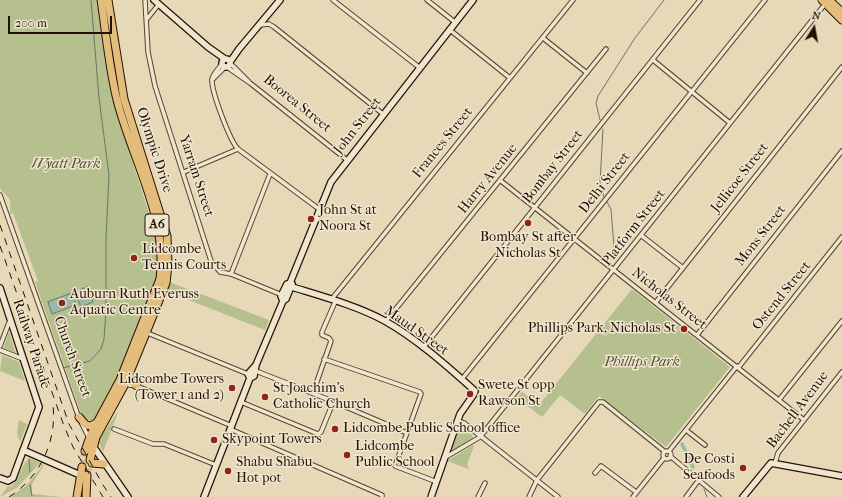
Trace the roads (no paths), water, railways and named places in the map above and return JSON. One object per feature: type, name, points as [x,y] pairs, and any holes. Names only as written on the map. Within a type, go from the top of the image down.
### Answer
[{"type":"highway","name":"Olympic Drive","points":[[101,0],[117,100],[158,226],[161,240],[162,264],[160,279],[130,374],[119,398],[96,436],[93,446],[91,461],[104,464]]},
{"type":"highway","name":"Olympic Drive","points":[[85,451],[89,438],[120,380],[166,283],[168,265],[167,236],[124,99],[108,0]]},
{"type":"highway","points":[[826,1],[842,12]]},
{"type":"highway","points":[[826,1],[842,20]]},
{"type":"highway","points":[[130,374],[130,380],[133,385]]},
{"type":"highway","points":[[79,416],[84,424],[89,426],[98,421]]},
{"type":"highway","points":[[89,438],[96,436]]},
{"type":"highway","name":"Church Street","points":[[89,438],[93,446]]},
{"type":"highway","points":[[82,466],[86,497]]},
{"type":"highway","points":[[77,497],[83,475]]},
{"type":"street","name":"Yarram Street","points":[[145,0],[148,52],[155,86],[184,172],[211,261],[217,270],[231,274],[282,298]]},
{"type":"street","name":"Boorea Street","points":[[154,0],[250,83],[347,160]]},
{"type":"street","points":[[280,0],[212,80],[212,86],[230,138],[238,149],[319,209]]},
{"type":"street","points":[[333,0],[420,68]]},
{"type":"street","points":[[427,0],[456,23]]},
{"type":"street","name":"John Street","points":[[282,298],[287,284],[291,285],[319,209],[331,182],[474,0]]},
{"type":"street","name":"Frances Street","points":[[324,359],[331,340],[322,334],[333,301],[573,0]]},
{"type":"street","name":"Bombay Street","points":[[423,348],[700,0]]},
{"type":"street","name":"Delhi Street","points":[[462,379],[765,0]]},
{"type":"street","name":"Platform Street","points":[[445,458],[480,437],[642,236],[826,1]]},
{"type":"street","points":[[146,19],[159,4]]},
{"type":"street","points":[[269,13],[270,23],[274,27],[383,114]]},
{"type":"street","points":[[259,25],[265,24],[274,27]]},
{"type":"street","points":[[450,30],[510,78]]},
{"type":"street","points":[[543,38],[587,73]]},
{"type":"street","name":"Harry Avenue","points":[[386,321],[606,49]]},
{"type":"street","points":[[653,60],[730,123]]},
{"type":"street","name":"Jellicoe Street","points":[[656,302],[842,67]]},
{"type":"street","points":[[184,172],[238,149]]},
{"type":"street","name":"Mons Street","points":[[697,335],[842,151]]},
{"type":"street","points":[[231,274],[270,174]]},
{"type":"street","name":"Nicholas Street","points":[[501,180],[804,420]]},
{"type":"street","name":"Church Street","points":[[0,195],[61,367],[79,416],[89,438]]},
{"type":"street","points":[[642,236],[683,268]]},
{"type":"street","name":"Ostend Street","points":[[669,451],[842,237]]},
{"type":"street","name":"Maud Street","points":[[291,285],[374,315],[386,321],[462,379],[475,390],[457,421]]},
{"type":"street","name":"Railway Parade","points":[[0,288],[39,407],[23,450]]},
{"type":"street","points":[[204,497],[282,298]]},
{"type":"street","points":[[0,346],[10,319]]},
{"type":"street","points":[[779,400],[842,321]]},
{"type":"street","points":[[143,333],[313,393],[327,399],[332,405]]},
{"type":"street","points":[[0,350],[24,359]]},
{"type":"street","points":[[313,393],[324,359],[420,392],[421,394],[395,466],[436,482]]},
{"type":"street","name":"Bachell Avenue","points":[[743,497],[768,465],[775,463],[778,453],[842,372]]},
{"type":"street","points":[[133,385],[231,427],[382,496]]},
{"type":"street","points":[[241,402],[318,434],[322,432],[332,405]]},
{"type":"street","points":[[529,497],[536,480],[599,402],[603,402],[664,451],[669,451],[670,456],[720,497]]},
{"type":"street","points":[[332,405],[339,404],[407,433]]},
{"type":"street","points":[[431,497],[457,421],[464,423],[558,497]]},
{"type":"street","points":[[114,429],[154,444],[164,444],[216,465]]},
{"type":"street","points":[[686,430],[705,445]]},
{"type":"street","name":"Church Street","points":[[93,446],[128,497]]},
{"type":"street","points":[[0,478],[8,481],[13,478],[23,450],[83,475]]},
{"type":"street","points":[[664,451],[662,454],[664,458]]},
{"type":"street","points":[[633,497],[664,458],[670,456]]},
{"type":"street","points":[[775,463],[842,476]]},
{"type":"street","points":[[595,473],[601,466],[636,492]]},
{"type":"street","points":[[686,497],[698,480]]},
{"type":"street","points":[[478,497],[485,482]]},
{"type":"waterway","points":[[63,368],[90,361],[101,349],[104,339],[109,175],[99,98],[91,0]]},
{"type":"waterway","points":[[600,120],[596,103],[598,96],[635,38],[664,0]]},
{"type":"waterway","points":[[603,129],[600,183],[604,197]]},
{"type":"waterway","points":[[607,202],[611,209],[615,260]]},
{"type":"waterway","points":[[682,444],[693,467]]},
{"type":"waterway","points":[[29,459],[30,472]]},
{"type":"waterway","points":[[30,485],[32,496]]},
{"type":"waterway","points":[[704,489],[707,497]]},
{"type":"tunnel","points":[[82,467],[85,451]]},
{"type":"tunnel","points":[[87,475],[90,460]]},
{"type":"railway","points":[[0,225],[69,424],[111,497]]},
{"type":"railway","points":[[0,246],[64,426],[73,447],[103,497]]},
{"type":"railway","points":[[9,497],[30,479],[38,469],[44,457],[52,432],[54,419],[53,405]]},
{"type":"place","name":"John St at Noora St","points":[[311,219]]},
{"type":"place","name":"Bombay St after Nicholas St","points":[[528,223]]},
{"type":"place","name":"Lidcombe Tennis Courts","points":[[134,258]]},
{"type":"place","name":"Auburn Ruth Everuss Aquatic Centre","points":[[62,303]]},
{"type":"place","name":"Phillips Park, Nicholas St","points":[[684,329]]},
{"type":"place","name":"Lidcombe Towers (Tower 1 and 2)","points":[[232,388]]},
{"type":"place","name":"Swete St opp Rawson St","points":[[470,394]]},
{"type":"place","name":"St Joachim’s Catholic Church","points":[[265,397]]},
{"type":"place","name":"Lidcombe Public School office","points":[[335,429]]},
{"type":"place","name":"Skypoint Towers","points":[[214,440]]},
{"type":"place","name":"Lidcombe Public School","points":[[347,455]]},
{"type":"place","name":"De Costi Seafoods","points":[[743,468]]},
{"type":"place","name":"Shabu Shabu Hot pot","points":[[228,471]]},
{"type":"park label","name":"Wyatt Park","points":[[66,165]]},
{"type":"park label","name":"Phillips Park","points":[[642,363]]}]
